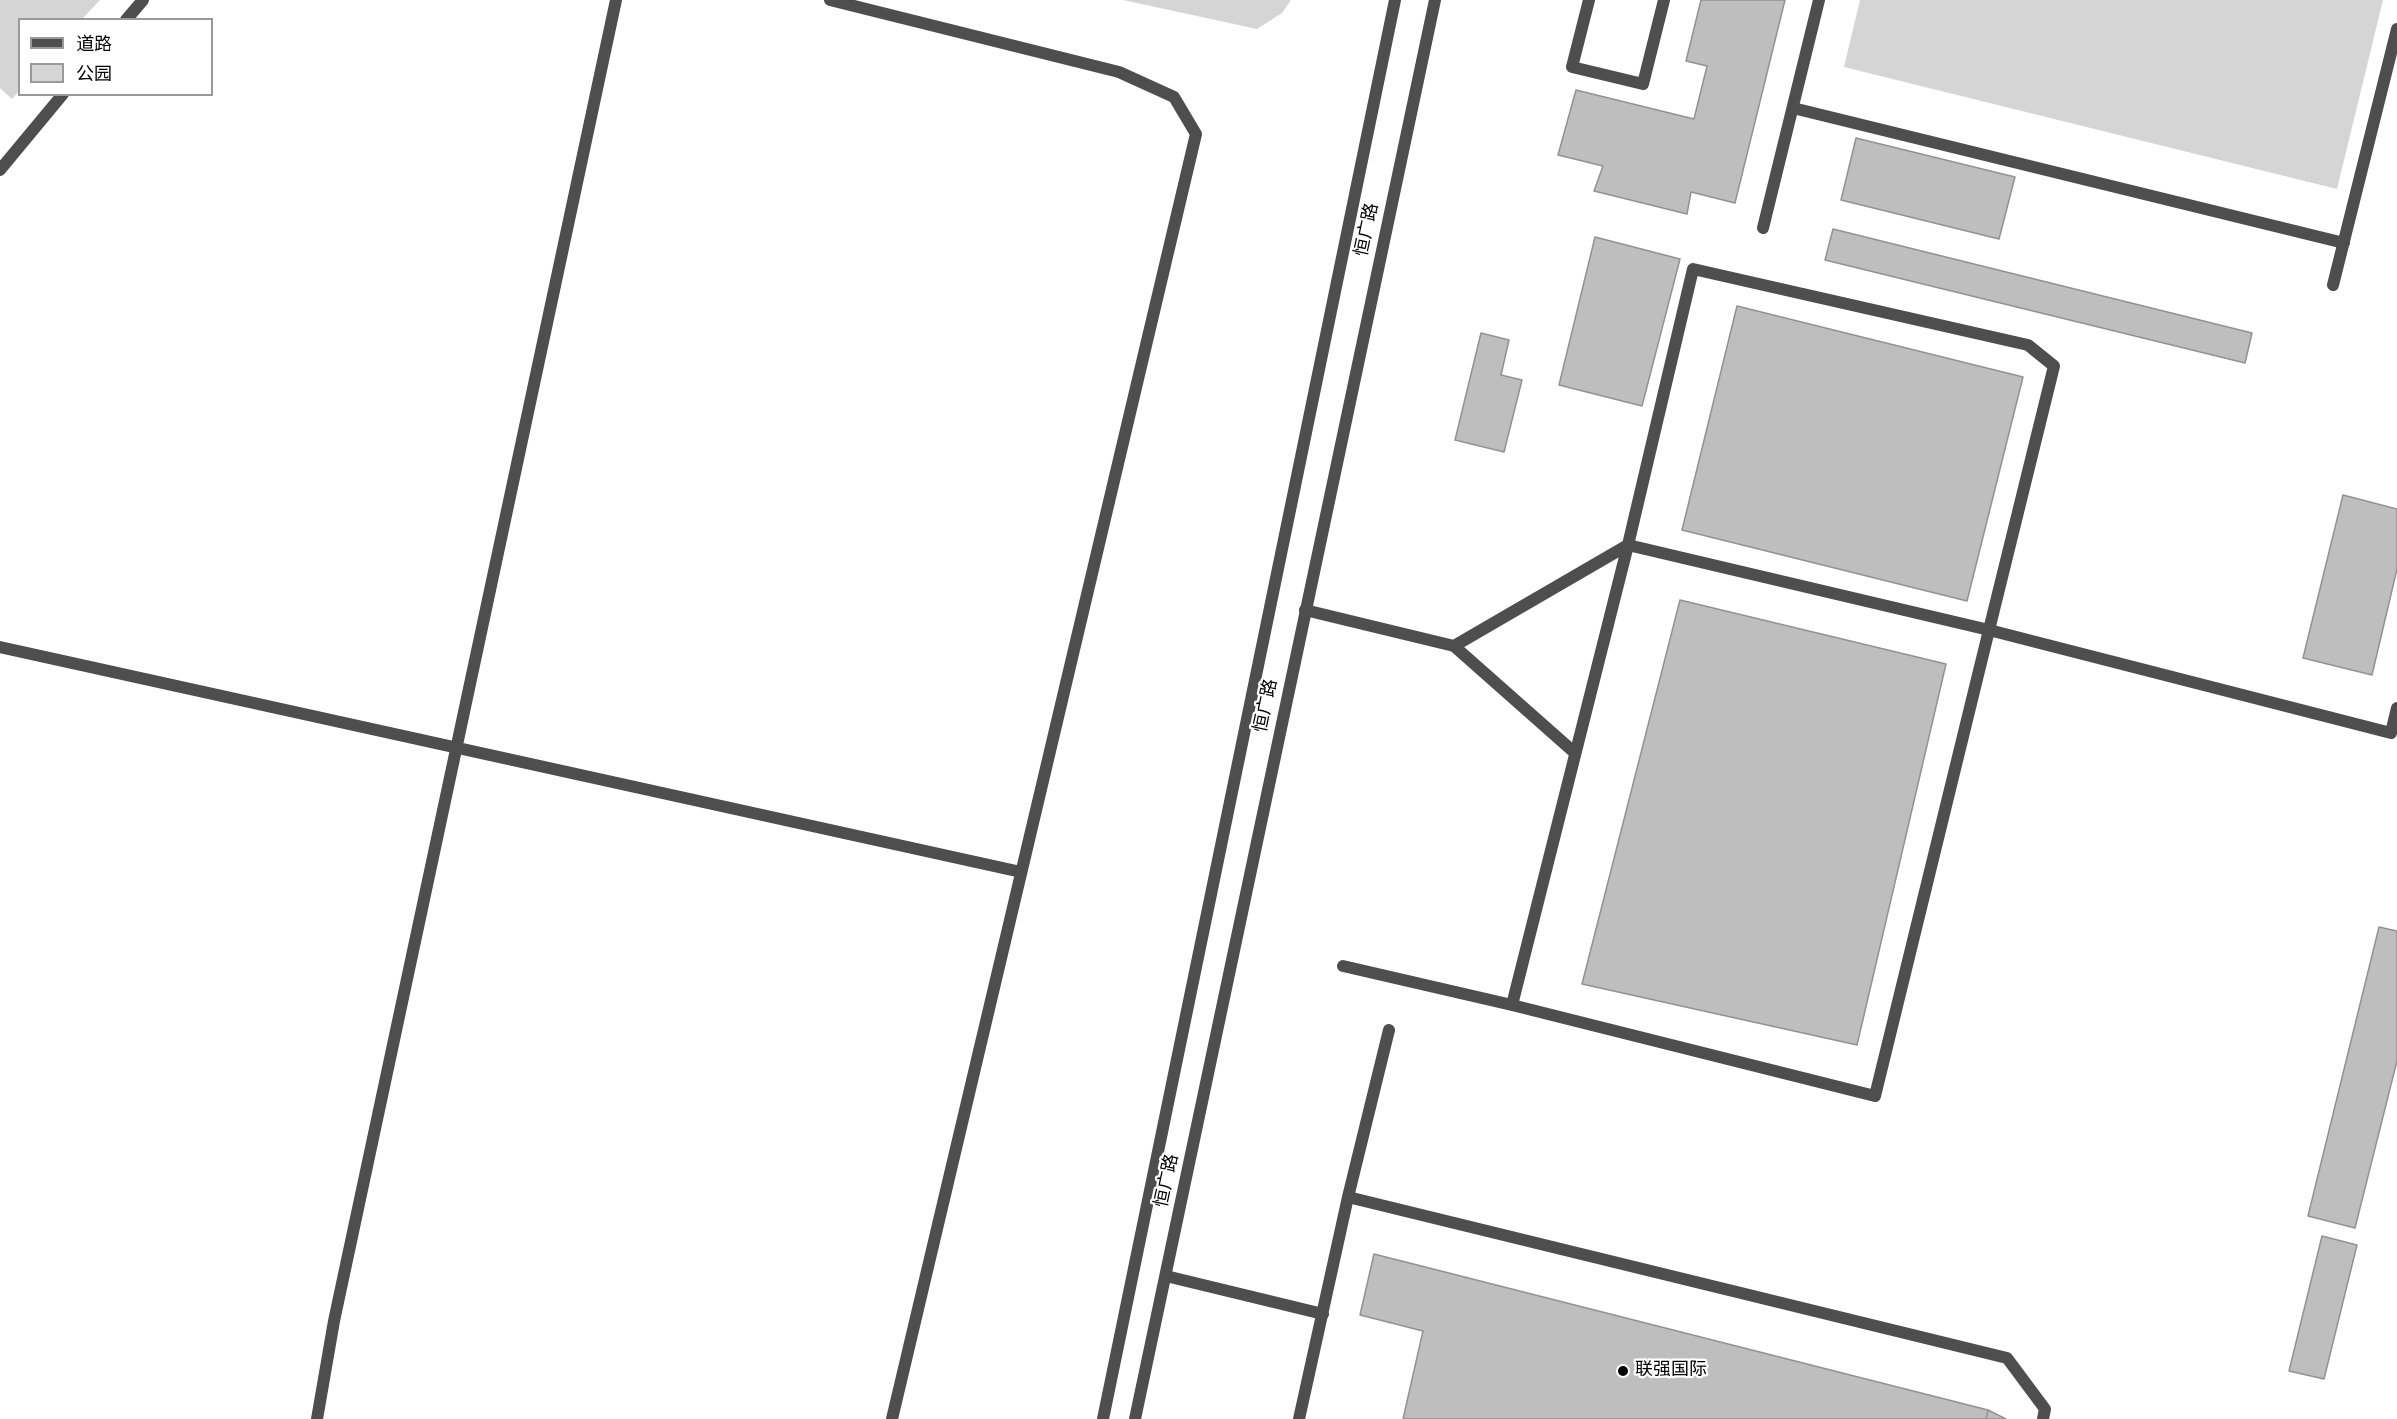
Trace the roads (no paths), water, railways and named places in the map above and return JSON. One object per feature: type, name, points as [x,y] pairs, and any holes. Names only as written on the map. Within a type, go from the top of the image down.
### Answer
[{"type":"street","points":[[128,18],[143,0]]},
{"type":"street","points":[[317,1419],[334,1322],[616,0]]},
{"type":"street","points":[[830,0],[1119,72],[1174,97],[1196,134],[892,1419]]},
{"type":"street","name":"恒广路","points":[[1103,1419],[1395,0]]},
{"type":"street","name":"恒广路","points":[[1135,1419],[1435,0]]},
{"type":"street","points":[[1589,0],[1572,67],[1643,84],[1664,0]]},
{"type":"street","points":[[1763,228],[1819,0]]},
{"type":"street","points":[[2333,285],[2397,29]]},
{"type":"street","points":[[0,170],[61,96]]},
{"type":"street","points":[[1792,108],[2344,243]]},
{"type":"street","points":[[1343,966],[1512,1005],[1875,1096],[2054,366],[2028,345],[1693,269],[1628,545],[1512,1005]]},
{"type":"street","points":[[1454,646],[1628,545],[1989,630],[2391,733],[2397,708]]},
{"type":"street","points":[[1305,610],[1454,646],[1575,753]]},
{"type":"street","points":[[0,647],[1021,872]]},
{"type":"street","points":[[1299,1419],[1348,1197],[1389,1030]]},
{"type":"street","points":[[1348,1197],[2007,1358],[2045,1409],[2043,1419]]},
{"type":"street","points":[[1166,1276],[1323,1314]]},
{"type":"place","name":"联强国际","points":[[1623,1371]]}]
